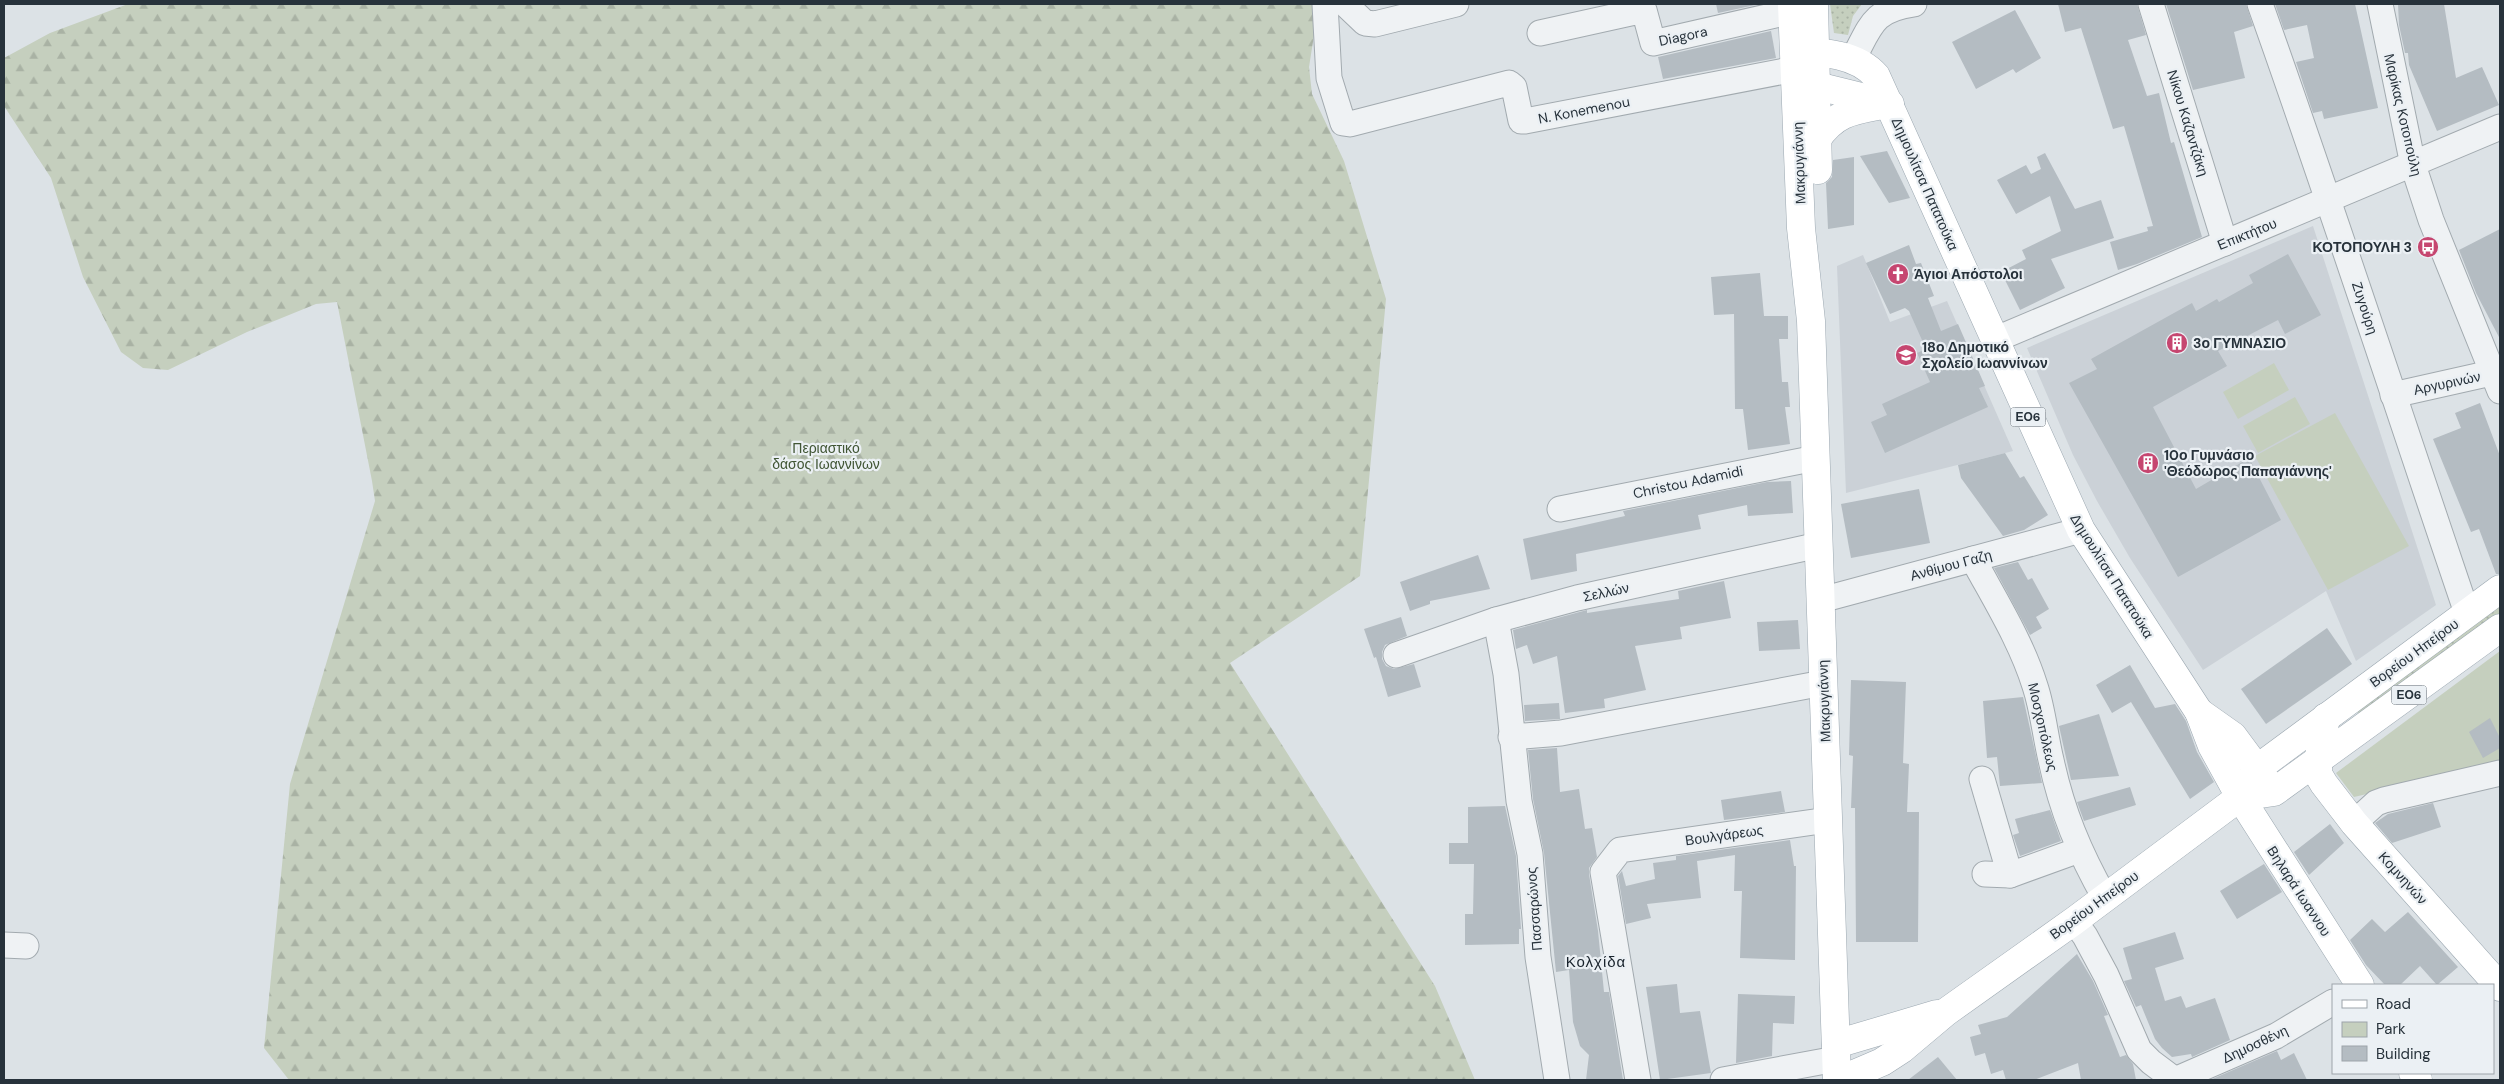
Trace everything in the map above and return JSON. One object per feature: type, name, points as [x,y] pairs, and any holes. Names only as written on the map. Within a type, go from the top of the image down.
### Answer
[{"type":"main road","name":"Μακρυγιάννη","points":[[1800,6],[1804,68],[1801,228],[1811,322],[1837,1066]]},
{"type":"main road","name":"Δημουλίτσα Πατατούκα","points":[[1804,68],[1853,60],[1868,68],[1876,76],[2081,530],[2200,712],[2212,746],[2240,796]]},
{"type":"main road","name":"Δημουλίτσα Πατατούκα","points":[[1804,68],[1890,104]]},
{"type":"main road","name":"Μακρυγιάννη","points":[[1804,68],[1817,140],[1818,212],[1811,322]]},
{"type":"main road","points":[[1817,140],[1828,125],[1840,116],[1854,110],[1890,104]]},
{"type":"main road","name":"Βορείου Ηπείρου","points":[[1837,1066],[1888,1058],[1928,1029],[1946,1012],[2074,921],[2240,796],[2258,768],[2500,589]]},
{"type":"main road","name":"ΕΟ6","points":[[2240,796],[2274,792],[2318,762],[2500,628]]},
{"type":"main road","name":"Δημουλίτσα Πατατούκα","points":[[2200,712],[2233,736],[2274,792]]},
{"type":"main road","points":[[2318,762],[2326,717]]},
{"type":"main road","name":"Κομνηνών","points":[[2318,762],[2318,774],[2354,823],[2500,988]]},
{"type":"main road","name":"Βηλαρά Ιωαννου","points":[[2240,796],[2359,984]]},
{"type":"main road","name":"Βορείου Ηπείρου","points":[[1837,1066],[1946,1012]]},
{"type":"street","name":"N. Konemenou","points":[[1325,4],[1329,78],[1343,123],[1350,124],[1509,83],[1514,86],[1521,121],[1525,121],[1804,68]]},
{"type":"street","points":[[1345,4],[1365,23],[1375,24],[1442,5]]},
{"type":"street","points":[[1853,60],[1876,18],[1885,11],[1914,4]]},
{"type":"street","name":"Νίκου Καζαντζάκη","points":[[2151,4],[2225,243]]},
{"type":"street","name":"Ζυγούρη","points":[[2260,4],[2330,200],[2393,395],[2467,613]]},
{"type":"street","name":"Μαρίκας Κοτοπούλη","points":[[2380,4],[2413,165],[2431,220],[2498,378]]},
{"type":"street","name":"Diagora","points":[[1540,33],[1644,10],[1653,43],[1800,6]]},
{"type":"street","name":"Επικτήτου","points":[[1994,340],[2500,127]]},
{"type":"street","name":"Αργυρινών","points":[[2393,395],[2498,378]]},
{"type":"street","name":"Christou Adamidi","points":[[1560,509],[1816,458]]},
{"type":"street","name":"Ανθίμου Γαζη","points":[[1821,600],[2081,530]]},
{"type":"street","name":"Σελλών","points":[[1396,655],[1496,620],[1577,598],[1819,545]]},
{"type":"street","name":"Μοσχοπόλεως","points":[[1973,559],[2030,671],[2044,720],[2059,794],[2079,850],[2105,898]]},
{"type":"street","name":"Πασσαρώνος","points":[[1496,620],[1506,674],[1519,801],[1530,854],[1538,957],[1557,1080]]},
{"type":"street","points":[[1511,737],[1561,733],[1824,683]]},
{"type":"street","points":[[2354,823],[2376,803],[2384,800],[2500,773]]},
{"type":"street","points":[[1982,779],[2010,874]]},
{"type":"street","name":"Βουλγάρεως","points":[[1638,1080],[1603,872],[1620,850],[1828,820]]},
{"type":"street","points":[[1985,874],[2010,874],[2079,850]]},
{"type":"street","points":[[2074,921],[2085,936],[2106,975],[2139,1050],[2171,1080]]},
{"type":"street","name":"Δημοσθένη","points":[[2171,1080],[2276,1036],[2332,1003]]},
{"type":"street","points":[[1723,1080],[1837,1066]]},
{"type":"shaded area","points":[[2313,226],[2436,605],[2356,661],[2326,591],[2203,670],[2130,558],[2097,501],[2073,455],[2027,348]]},
{"type":"shaded area","name":"18ο Δημοτικό Σχολείο Ιωαννίνων","points":[[1863,255],[1890,322],[1947,301],[2013,451],[1846,493],[1837,266]]},
{"type":"green space","name":"Περιαστικό δάσος Ιωαννίνων","points":[[128,4],[1319,4],[1309,67],[1312,94],[1344,161],[1386,299],[1360,576],[1230,663],[1435,986],[1475,1080],[289,1080],[264,1048],[290,784],[375,501],[337,302],[316,304],[247,332],[168,370],[143,368],[121,352],[83,277],[51,178],[4,106],[4,58],[50,33]]},
{"type":"green space","points":[[1830,4],[1862,4],[1853,16],[1848,35],[1834,33]]},
{"type":"green space","points":[[2274,363],[2289,390],[2238,419],[2223,392]]},
{"type":"green space","points":[[2295,397],[2310,424],[2258,453],[2243,426]]},
{"type":"green space","points":[[2335,413],[2409,546],[2328,590],[2255,456]]},
{"type":"green space","points":[[2500,604],[2500,614],[2360,716],[2357,711]]},
{"type":"green space","points":[[2500,651],[2500,763],[2354,797],[2336,773]]},
{"type":"building","points":[[1716,4],[1760,4],[1718,13]]},
{"type":"building","points":[[2058,4],[2137,4],[2146,35],[2128,40],[2147,96],[2159,93],[2171,143],[2174,142],[2202,237],[2118,270],[2110,242],[2148,231],[2147,227],[2153,226],[2124,126],[2113,129],[2081,28],[2065,32]]},
{"type":"building","points":[[2166,4],[2246,4],[2253,26],[2234,32],[2245,78],[2193,90]]},
{"type":"building","points":[[2275,4],[2355,4],[2378,108],[2324,119],[2322,111],[2313,113],[2296,62],[2314,58],[2307,25],[2284,30]]},
{"type":"building","points":[[2398,4],[2444,4],[2456,78],[2482,67],[2499,105],[2437,131],[2409,65],[2408,53],[2405,53],[2399,25]]},
{"type":"building","points":[[2015,10],[2041,58],[2016,73],[2013,69],[1976,89],[1952,42]]},
{"type":"building","points":[[1771,31],[1776,58],[1663,79],[1658,57]]},
{"type":"building","points":[[1887,151],[1910,198],[1889,203],[1860,156]]},
{"type":"building","points":[[2045,153],[2075,209],[2101,200],[2114,238],[2051,259],[2065,288],[2020,310],[2001,272],[2026,259],[2022,250],[2061,231],[2050,196],[2016,214],[1997,180],[2026,165],[2031,174],[2041,169],[2037,157]]},
{"type":"building","points":[[1854,157],[1854,225],[1828,229],[1826,183],[1832,177],[1833,160]]},
{"type":"building","points":[[2500,229],[2500,339],[2476,293],[2459,250]]},
{"type":"building","points":[[1909,245],[1916,264],[1921,263],[1934,296],[1928,298],[1941,331],[1958,324],[1985,386],[1979,388],[1988,407],[1885,453],[1871,422],[1887,415],[1882,404],[1930,382],[1917,353],[1926,349],[1909,311],[1905,308],[1890,314],[1866,263]]},
{"type":"building","points":[[2288,254],[2321,315],[2285,334],[2278,320],[2218,351],[2227,366],[2153,407],[2196,489],[2249,458],[2281,520],[2178,577],[2069,383],[2097,369],[2091,359],[2192,303],[2196,311],[2217,299],[2219,302],[2253,283],[2249,275]]},
{"type":"building","points":[[1760,273],[1764,316],[1788,316],[1788,339],[1779,339],[1782,382],[1788,382],[1790,407],[1785,407],[1790,444],[1748,450],[1743,409],[1735,409],[1734,314],[1714,315],[1711,277]]},
{"type":"building","points":[[2480,403],[2500,456],[2500,574],[2496,574],[2479,529],[2471,532],[2433,439],[2461,428],[2455,413]]},
{"type":"building","points":[[2005,453],[2020,478],[2024,476],[2048,515],[2024,530],[2003,536],[1961,478],[1958,465]]},
{"type":"building","points":[[1791,481],[1793,513],[1748,516],[1747,505],[1698,515],[1701,529],[1576,554],[1577,571],[1531,580],[1523,539],[1625,516],[1623,511],[1767,482]]},
{"type":"building","points":[[1919,489],[1930,543],[1851,558],[1841,504]]},
{"type":"building","points":[[1478,555],[1490,589],[1430,601],[1430,604],[1410,611],[1400,582]]},
{"type":"building","points":[[2018,562],[2028,580],[2032,578],[2049,609],[2036,617],[2042,628],[2030,635],[1994,568]]},
{"type":"building","points":[[1724,581],[1731,618],[1680,627],[1682,639],[1635,646],[1646,690],[1604,699],[1605,708],[1565,713],[1557,656],[1533,664],[1527,645],[1516,649],[1513,630],[1587,610],[1587,613],[1679,599],[1678,591]]},
{"type":"building","points":[[1401,617],[1407,636],[1385,645],[1382,659],[1386,666],[1394,669],[1414,664],[1421,687],[1388,697],[1376,657],[1374,658],[1364,629]]},
{"type":"building","points":[[1798,620],[1800,649],[1759,651],[1757,622]]},
{"type":"building","points":[[2327,628],[2352,664],[2266,724],[2241,689]]},
{"type":"building","points":[[2130,665],[2155,708],[2175,704],[2186,721],[2197,752],[2214,782],[2190,799],[2131,702],[2112,713],[2096,685]]},
{"type":"building","points":[[1851,680],[1906,682],[1903,763],[1909,764],[1907,812],[1919,812],[1918,942],[1856,942],[1855,808],[1851,808],[1853,756],[1849,755]]},
{"type":"building","points":[[2023,697],[2042,783],[2000,786],[1997,757],[1987,758],[1983,701]]},
{"type":"building","points":[[1559,703],[1560,719],[1525,721],[1524,705]]},
{"type":"building","points":[[2099,714],[2119,776],[2071,780],[2059,726]]},
{"type":"building","points":[[2490,718],[2500,738],[2500,748],[2483,758],[2469,732]]},
{"type":"building","points":[[1557,748],[1560,792],[1579,789],[1585,829],[1592,828],[1597,857],[1589,868],[1589,874],[1598,931],[1604,992],[1609,992],[1623,1080],[1586,1080],[1589,1055],[1580,1046],[1573,1022],[1569,970],[1556,972],[1544,853],[1533,799],[1528,750]]},
{"type":"building","points":[[2130,787],[2136,805],[2084,821],[2077,802]]},
{"type":"building","points":[[1781,791],[1785,812],[1724,820],[1721,800]]},
{"type":"building","points":[[2433,803],[2441,827],[2392,843],[2375,823],[2388,814]]},
{"type":"building","points":[[1505,806],[1516,856],[1521,929],[1519,929],[1519,944],[1465,945],[1465,914],[1473,914],[1474,864],[1449,864],[1449,843],[1468,843],[1468,807]]},
{"type":"building","points":[[2050,810],[2061,841],[2020,856],[2013,835],[2019,833],[2015,819]]},
{"type":"building","points":[[2330,824],[2344,843],[2309,875],[2294,852]]},
{"type":"building","points":[[1790,840],[1794,866],[1796,866],[1795,960],[1740,958],[1742,891],[1734,891],[1735,855],[1697,861],[1701,898],[1647,904],[1651,918],[1626,924],[1618,876],[1622,871],[1626,886],[1655,879],[1653,863],[1676,860],[1676,856]]},
{"type":"building","points":[[2264,864],[2282,892],[2237,919],[2220,891]]},
{"type":"building","points":[[2408,912],[2458,967],[2438,984],[2420,966],[2401,984],[2384,984],[2366,965],[2350,940],[2372,919],[2385,932]]},
{"type":"building","points":[[2175,932],[2184,959],[2155,968],[2165,1001],[2181,996],[2186,1008],[2215,998],[2230,1040],[2192,1057],[2191,1054],[2172,1057],[2162,1048],[2155,1039],[2141,1005],[2136,1007],[2124,981],[2132,979],[2123,948]]},
{"type":"building","points":[[2077,954],[2093,981],[2108,1015],[2104,1016],[2120,1057],[2126,1055],[2133,1064],[2136,1080],[2081,1080],[2078,1063],[2034,1080],[2006,1080],[2003,1070],[1991,1074],[1985,1053],[1975,1056],[1970,1037],[1981,1034],[1978,1025],[2007,1017]]},
{"type":"building","points":[[1677,984],[1680,1013],[1700,1011],[1711,1073],[1660,1080],[1646,987]]},
{"type":"building","points":[[1738,994],[1795,996],[1794,1024],[1773,1023],[1772,1056],[1736,1063]]},
{"type":"building","points":[[2277,1051],[2281,1060],[2294,1053],[2307,1080],[2210,1080]]},
{"type":"building","points":[[1938,1057],[1957,1080],[1908,1080]]},
{"type":"place","name":"ΚΟΤΟΠΟΥΛΗ 3","points":[[2428,247]]},
{"type":"place","name":"Άγιοι Απόστολοι","points":[[1898,274]]},
{"type":"place","name":"3ο ΓΥΜΝΑΣΙΟ","points":[[2177,343]]},
{"type":"place","name":"18ο Δημοτικό Σχολείο Ιωαννίνων","points":[[1906,355]]},
{"type":"place","name":"10ο Γυμνάσιο 'Θεόδωρος Παπαγιάννης'","points":[[2148,463]]},
{"type":"district","name":"Κολχίδα","points":[[1596,962]]}]
